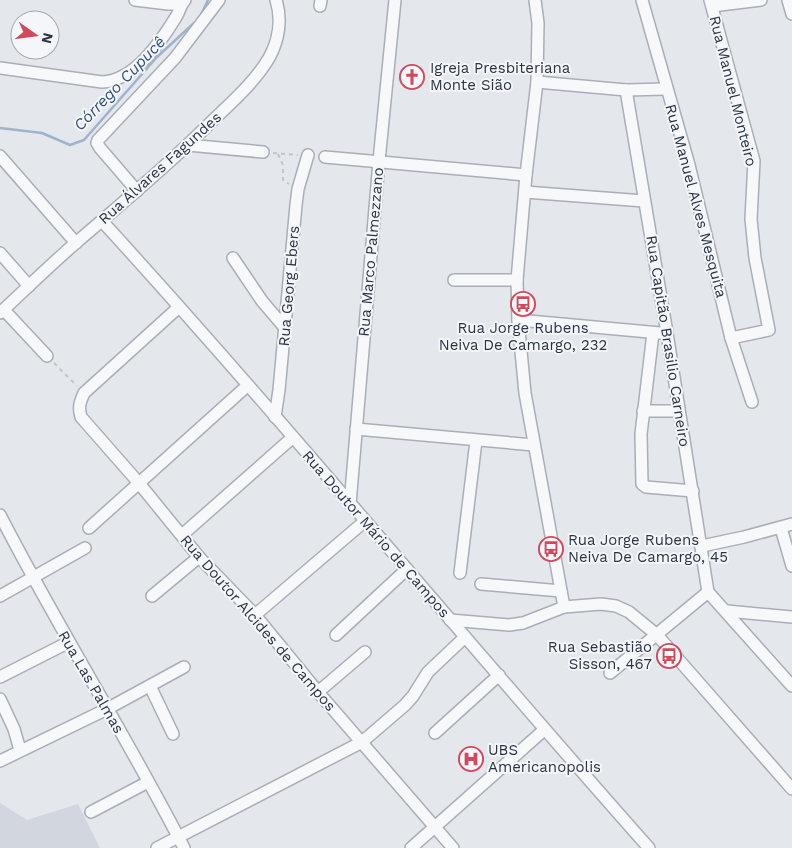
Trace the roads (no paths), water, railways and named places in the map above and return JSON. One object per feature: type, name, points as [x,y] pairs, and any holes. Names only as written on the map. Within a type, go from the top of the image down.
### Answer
[{"type":"street","points":[[0,68],[102,82],[126,76],[146,59],[174,21],[183,2],[168,4],[135,0]]},
{"type":"street","points":[[137,190],[100,148],[97,142],[175,58],[220,0]]},
{"type":"street","name":"Rua Álvares Fagundes","points":[[2,311],[76,243],[188,146],[260,71],[276,42],[280,14],[276,0]]},
{"type":"street","name":"Rua Marco Palmezzano","points":[[350,504],[378,161],[395,0]]},
{"type":"street","points":[[535,0],[538,23],[537,82],[524,192],[517,280],[518,320],[525,393],[564,608]]},
{"type":"street","name":"Rua Manuel Alves Mesquita","points":[[642,0],[689,165],[731,338],[752,402]]},
{"type":"street","points":[[711,3],[761,0]]},
{"type":"street","points":[[788,0],[792,14]]},
{"type":"street","name":"Rua Manuel Monteiro","points":[[711,3],[754,161],[751,219],[755,258],[769,330],[731,338]]},
{"type":"street","points":[[537,82],[626,90],[666,89]]},
{"type":"street","name":"Rua Capitão Brasilio Carneiro","points":[[626,90],[708,592]]},
{"type":"street","points":[[188,146],[263,152]]},
{"type":"street","name":"Rua Georg Ebers","points":[[275,417],[298,189],[308,155]]},
{"type":"street","points":[[0,156],[76,243]]},
{"type":"street","points":[[326,157],[526,175]]},
{"type":"street","points":[[524,192],[644,201]]},
{"type":"street","name":"Rua Doutor Mário de Campos","points":[[102,221],[275,417],[499,675],[544,730],[649,848]]},
{"type":"street","points":[[0,253],[29,286]]},
{"type":"street","points":[[233,258],[262,301],[285,328]]},
{"type":"street","points":[[454,280],[517,280]]},
{"type":"street","name":"Rua Doutor Alcides de Campos","points":[[179,307],[84,393],[79,408],[81,417],[138,482],[199,557],[255,615],[318,692],[453,848]]},
{"type":"street","points":[[2,311],[47,356]]},
{"type":"street","points":[[518,320],[667,333]]},
{"type":"street","points":[[653,333],[643,411],[641,450],[643,485],[693,491]]},
{"type":"street","points":[[88,528],[247,386]]},
{"type":"street","points":[[643,411],[679,411]]},
{"type":"street","points":[[356,429],[534,445]]},
{"type":"street","points":[[182,535],[292,438]]},
{"type":"street","points":[[460,574],[476,441]]},
{"type":"street","name":"Rua Las Palmas","points":[[0,516],[32,578],[184,848]]},
{"type":"street","points":[[255,615],[365,522]]},
{"type":"street","points":[[702,546],[786,526],[792,566]]},
{"type":"street","points":[[0,596],[85,548]]},
{"type":"street","points":[[152,596],[199,557]]},
{"type":"street","points":[[336,634],[406,569]]},
{"type":"street","points":[[481,584],[561,591]]},
{"type":"street","points":[[610,673],[708,592],[727,611],[792,686]]},
{"type":"street","points":[[450,620],[510,625],[523,623],[564,608],[601,604],[616,606],[629,612],[657,635],[792,789]]},
{"type":"street","points":[[727,611],[792,617]]},
{"type":"street","points":[[157,848],[362,742],[413,696],[428,672],[465,637]]},
{"type":"street","points":[[0,677],[69,642]]},
{"type":"street","points":[[318,692],[365,652]]},
{"type":"street","points":[[0,761],[107,709],[184,667]]},
{"type":"street","points":[[435,734],[499,675]]},
{"type":"street","points":[[150,686],[173,734]]},
{"type":"street","points":[[0,699],[14,729],[17,752]]},
{"type":"street","points":[[411,848],[436,828],[544,730]]},
{"type":"street","points":[[0,749],[17,752]]},
{"type":"street","points":[[91,812],[148,782]]},
{"type":"waterway","name":"Córrego Cupucê","points":[[200,17],[208,0]]},
{"type":"waterway","name":"Córrego Cupucê","points":[[0,128],[42,133],[70,145],[84,140],[157,57],[194,23]]},
{"type":"place","name":"Igreja Presbiteriana Monte Sião","points":[[412,77]]},
{"type":"place","name":"Rua Jorge Rubens Neiva De Camargo, 232","points":[[523,304]]},
{"type":"place","name":"Rua Jorge Rubens Neiva De Camargo, 45","points":[[551,549]]},
{"type":"place","name":"Rua Sebastião Sisson, 467","points":[[669,656]]},
{"type":"place","name":"UBS Americanopolis","points":[[471,759]]}]
